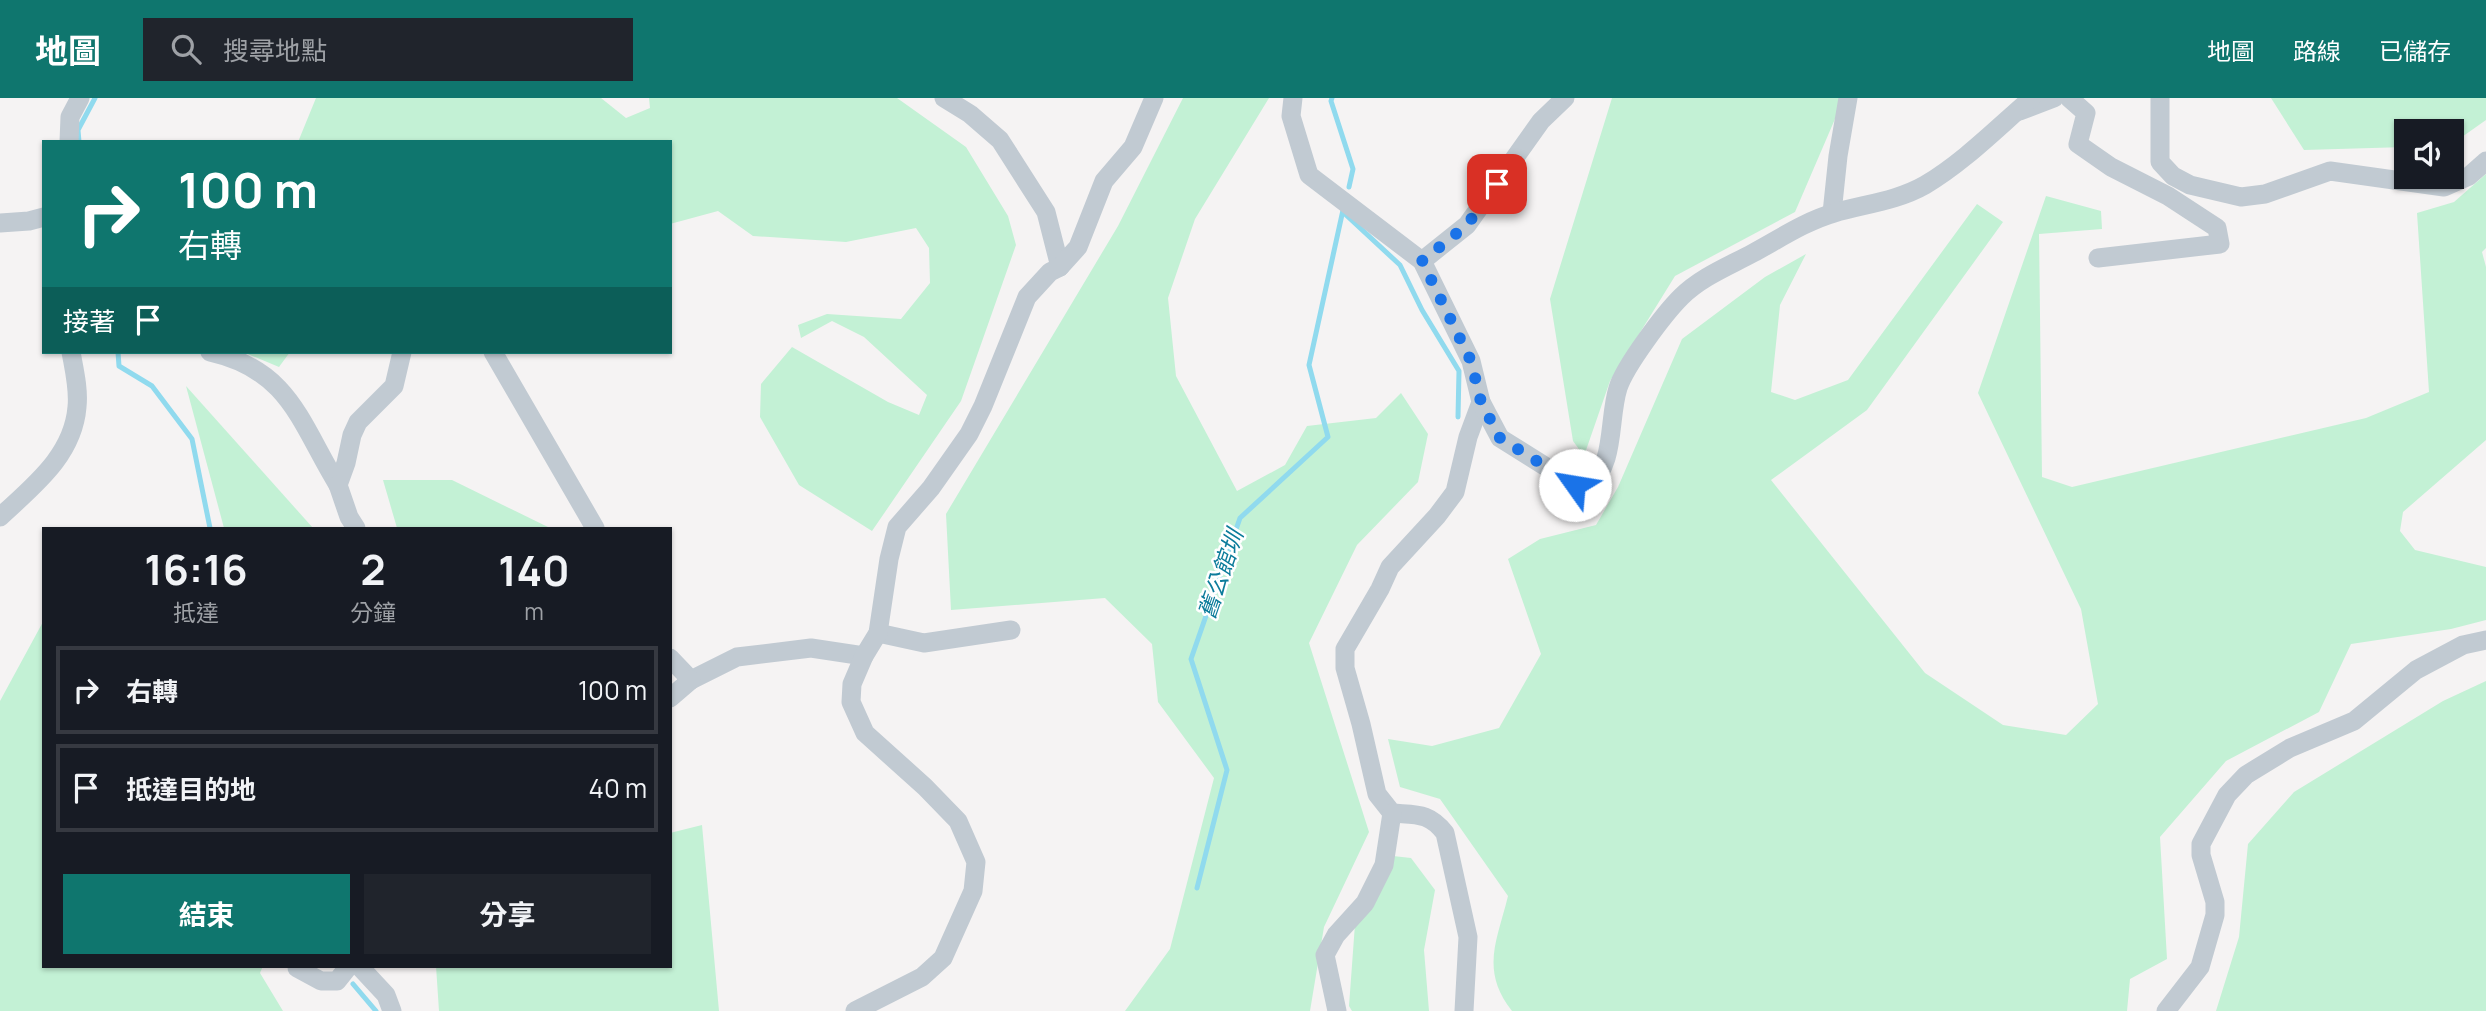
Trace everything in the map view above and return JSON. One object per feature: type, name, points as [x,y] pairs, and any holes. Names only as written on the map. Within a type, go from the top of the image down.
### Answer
[{"type":"street","points":[[69,140],[70,117],[80,98]]},
{"type":"street","points":[[944,98],[970,114],[1000,140],[1045,212],[1060,267]]},
{"type":"street","points":[[855,1011],[922,976],[943,958],[973,891],[976,862],[958,821],[865,733],[851,702],[852,684],[878,633],[889,559],[897,527],[931,488],[969,434],[1027,297],[1078,247],[1104,181],[1133,148],[1154,98]]},
{"type":"street","points":[[1293,98],[1291,116],[1309,175],[1422,261],[1471,361],[1481,402],[1500,438],[1575,485],[1588,487],[1598,478],[1606,459],[1618,389],[1627,368],[1680,298],[1697,284],[1808,223],[1832,213],[1891,199],[1925,184],[1966,154],[2032,98]]},
{"type":"street","points":[[1422,261],[1467,225],[1541,121],[1565,98]]},
{"type":"street","points":[[1832,213],[1848,98]]},
{"type":"street","points":[[2013,114],[2054,98]]},
{"type":"street","points":[[2070,98],[2086,113],[2078,144],[2111,167],[2168,196],[2217,228],[2220,244],[2098,258]]},
{"type":"street","points":[[2160,98],[2160,162],[2173,176],[2190,185],[2241,197],[2265,194],[2330,172],[2444,187],[2469,176],[2486,161]]},
{"type":"street","points":[[0,223],[42,218]]},
{"type":"street","points":[[0,517],[42,478],[62,455],[74,426],[78,404],[71,354]]},
{"type":"street","points":[[219,354],[261,371],[288,398],[338,485],[355,527]]},
{"type":"street","points":[[338,485],[358,422],[394,386],[402,354]]},
{"type":"street","points":[[494,354],[593,527]]},
{"type":"street","points":[[1464,1011],[1468,937],[1446,832],[1435,820],[1392,813],[1377,794],[1345,668],[1345,649],[1390,567],[1437,516],[1455,492],[1468,437],[1481,402]]},
{"type":"street","points":[[878,633],[924,643],[1010,630]]},
{"type":"street","points":[[2166,1011],[2200,967],[2215,915],[2216,902],[2201,855],[2201,844],[2227,794],[2246,775],[2290,748],[2354,721],[2416,670],[2463,645],[2486,640]]},
{"type":"street","points":[[672,696],[691,680],[737,657],[811,648],[864,656]]},
{"type":"street","points":[[672,660],[691,680]]},
{"type":"street","points":[[1336,1011],[1325,955],[1336,935],[1365,903],[1384,865],[1392,813]]},
{"type":"street","points":[[297,968],[321,981],[337,981],[347,968]]},
{"type":"street","points":[[361,968],[386,995],[393,1011]]},
{"type":"green space","points":[[316,98],[601,98],[626,118],[650,108],[649,98],[897,98],[966,147],[1008,216],[1016,245],[961,401],[872,531],[799,485],[760,417],[761,384],[792,347],[888,402],[919,415],[927,395],[864,337],[832,321],[801,338],[798,325],[827,314],[901,319],[930,283],[929,248],[916,228],[846,242],[753,236],[718,211],[672,223],[672,140],[299,140]]},
{"type":"green space","points":[[1183,98],[1269,98],[1195,219],[1168,298],[1176,376],[1237,491],[1285,465],[1307,426],[1376,418],[1401,393],[1428,434],[1418,482],[1357,545],[1309,643],[1369,832],[1324,927],[1310,1011],[1125,1011],[1170,949],[1214,778],[1158,702],[1152,644],[1105,598],[951,610],[946,514],[1118,226]]},
{"type":"green space","points":[[1612,98],[1844,98],[1795,212],[1675,276],[1610,381],[1584,456],[1573,441],[1550,299]]},
{"type":"green space","points":[[2271,98],[2486,98],[2486,120],[2464,136],[2464,119],[2394,119],[2394,147],[2304,150]]},
{"type":"green space","points":[[2486,174],[2486,248],[2482,252],[2486,267],[2486,440],[2403,512],[2400,531],[2415,550],[2486,567],[2486,620],[2451,629],[2351,644],[2319,712],[2226,761],[2160,837],[2167,959],[2130,979],[2127,1011],[1512,1011],[1496,982],[1494,968],[1496,941],[1508,896],[1440,799],[1400,787],[1388,739],[1432,746],[1499,728],[1541,654],[1508,559],[1540,539],[1596,525],[1618,487],[1682,339],[1765,277],[1806,254],[1780,305],[1771,392],[1795,400],[1848,380],[1977,204],[2003,222],[1867,410],[1771,480],[1925,673],[2003,725],[2066,735],[2098,704],[2081,609],[1978,393],[2046,196],[2101,211],[2102,229],[2039,234],[2042,477],[2072,487],[2366,418],[2429,392],[2417,213],[2454,202]]},
{"type":"green space","points":[[248,354],[289,354],[279,367]]},
{"type":"green space","points":[[186,386],[312,527],[224,527]]},
{"type":"green space","points":[[383,480],[452,480],[548,527],[397,527]]},
{"type":"green space","points":[[42,624],[42,968],[262,968],[260,973],[283,1011],[0,1011],[0,701]]},
{"type":"green space","points":[[2486,681],[2486,1011],[2216,1011],[2239,937],[2248,844],[2294,792],[2443,701]]},
{"type":"green space","points":[[702,825],[719,1011],[439,1011],[436,968],[672,968],[672,832]]},
{"type":"green space","points":[[1393,856],[1411,858],[1435,890],[1424,950],[1429,1011],[1352,1011],[1349,1006],[1355,924]]},
{"type":"waterway","points":[[79,140],[78,130],[95,98]]},
{"type":"waterway","name":"舊公館圳","points":[[1332,98],[1353,169],[1349,187]]},
{"type":"waterway","name":"舊公館圳","points":[[1197,888],[1227,770],[1191,659],[1240,518],[1328,437],[1309,365],[1343,210]]},
{"type":"waterway","points":[[1345,214],[1400,265],[1422,310],[1459,371],[1458,417]]},
{"type":"waterway","points":[[118,354],[119,366],[152,386],[192,439],[210,527]]},
{"type":"waterway","points":[[353,984],[376,1011]]},
{"type":"route","points":[[1497,184],[1467,225],[1422,261],[1471,361],[1481,402],[1500,438],[1575,485]]}]
